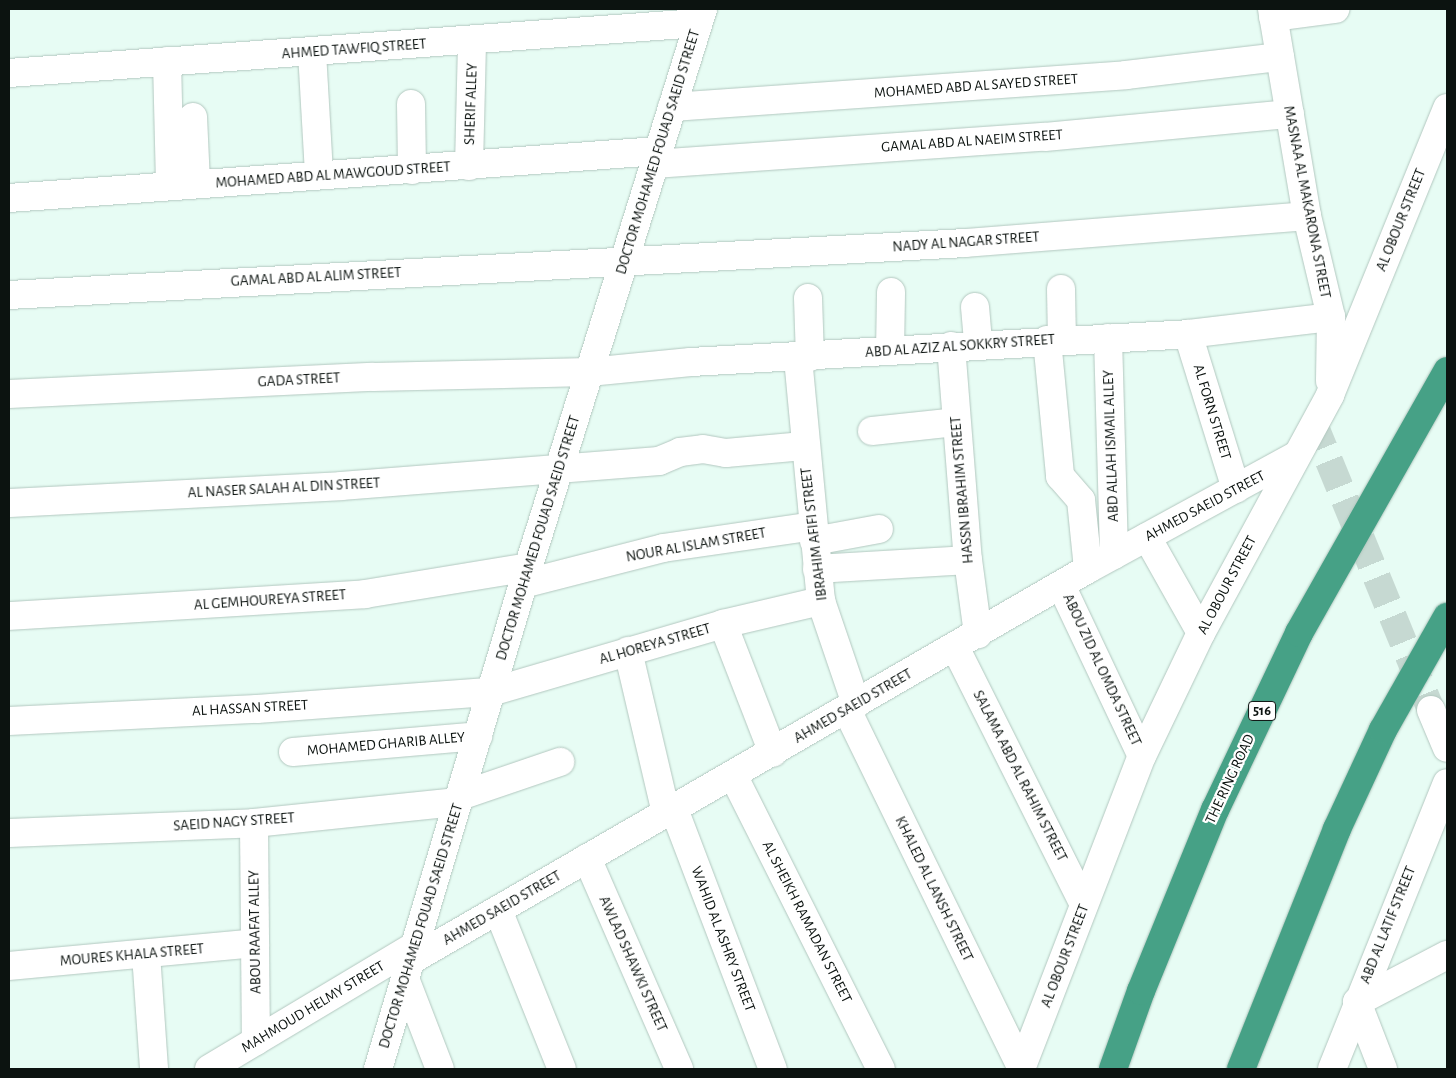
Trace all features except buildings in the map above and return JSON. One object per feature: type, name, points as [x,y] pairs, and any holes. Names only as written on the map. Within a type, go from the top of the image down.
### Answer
[{"type":"highway","name":"THE RING ROAD","points":[[1113,1069],[1141,991],[1215,810],[1294,642],[1447,371]]},
{"type":"highway","points":[[1241,1069],[1337,829],[1383,730],[1447,617]]},
{"type":"street","points":[[1272,13],[1334,9]]},
{"type":"street","name":"AHMED TAWFIQ STREET","points":[[9,72],[472,41],[704,12]]},
{"type":"street","name":"DOCTOR MOHAMED FOUAD SAEID STREET","points":[[378,1069],[412,961],[526,576],[672,107],[704,12]]},
{"type":"street","name":"MASNAA AL MAKARONA STREET","points":[[1272,13],[1307,216],[1331,317],[1330,395]]},
{"type":"street","name":"SHERIF ALLEY","points":[[469,166],[472,41]]},
{"type":"street","points":[[312,52],[319,175]]},
{"type":"street","name":"MOHAMED ABD AL SAYED STREET","points":[[672,107],[1126,75],[1280,57]]},
{"type":"street","points":[[167,61],[183,185]]},
{"type":"street","points":[[411,104],[412,170]]},
{"type":"street","name":"AL OBOUR STREET","points":[[1021,1068],[1142,756],[1201,633],[1295,456],[1330,395],[1447,108]]},
{"type":"street","name":"GAMAL ABD AL NAEIM STREET","points":[[656,158],[1045,137],[1290,114]]},
{"type":"street","points":[[183,185],[193,117]]},
{"type":"street","name":"MOHAMED ABD AL MAWGOUD STREET","points":[[9,198],[319,175],[656,158]]},
{"type":"street","name":"NADY AL NAGAR STREET","points":[[624,262],[965,243],[1307,216]]},
{"type":"street","name":"GAMAL ABD AL ALIM STREET","points":[[9,295],[624,262]]},
{"type":"street","points":[[1061,289],[1055,339],[1060,476],[1081,500],[1088,569]]},
{"type":"street","points":[[890,351],[891,292]]},
{"type":"street","name":"IBRAHIM AFIFI STREET","points":[[808,298],[804,357],[804,446],[817,568],[821,601],[852,707]]},
{"type":"street","points":[[976,307],[978,344]]},
{"type":"street","name":"ABD AL AZIZ AL SOKKRY STREET","points":[[589,372],[691,362],[804,357],[1055,339],[1188,334],[1331,317]]},
{"type":"street","name":"AL FORN STREET","points":[[1188,334],[1236,489]]},
{"type":"street","name":"ABD ALLAH ISMAIL ALLEY","points":[[1108,338],[1114,555]]},
{"type":"street","name":"HASSN IBRAHIM STREET","points":[[950,346],[968,560],[978,634]]},
{"type":"street","name":"GADA STREET","points":[[9,394],[373,377],[589,372]]},
{"type":"street","points":[[872,431],[956,422]]},
{"type":"street","name":"AL NASER SALAH AL DIN STREET","points":[[9,503],[341,486],[659,461],[680,452],[703,449],[726,453],[804,446]]},
{"type":"street","name":"AHMED SAEID STREET","points":[[412,961],[1088,569],[1295,456]]},
{"type":"street","name":"NOUR AL ISLAM STREET","points":[[526,576],[663,548],[814,533],[878,529]]},
{"type":"street","points":[[1147,537],[1201,633]]},
{"type":"street","points":[[817,568],[968,560]]},
{"type":"street","name":"AL GEMHOUREYA STREET","points":[[9,616],[365,594],[526,576]]},
{"type":"street","name":"ABOU ZID AL OMDA STREET","points":[[1061,585],[1142,756]]},
{"type":"street","name":"AL HOREYA STREET","points":[[491,692],[723,624],[821,601]]},
{"type":"street","points":[[723,624],[773,752]]},
{"type":"street","name":"SALAMA ABD AL RAHIM STREET","points":[[955,647],[1084,905]]},
{"type":"street","name":"WAHID AL ASHRY STREET","points":[[628,651],[670,811],[773,1069]]},
{"type":"street","name":"AL HASSAN STREET","points":[[9,721],[257,709],[491,692]]},
{"type":"street","name":"KHALED AL LANSH STREET","points":[[852,707],[1021,1068]]},
{"type":"street","points":[[1431,710],[1447,748]]},
{"type":"street","name":"MOHAMED GHARIB ALLEY","points":[[293,752],[478,736]]},
{"type":"street","name":"SAEID NAGY STREET","points":[[9,833],[254,822],[459,799],[560,762]]},
{"type":"street","name":"AL SHEIKH RAMADAN STREET","points":[[733,775],[881,1069]]},
{"type":"street","name":"ABD AL LATIF STREET","points":[[1332,1069],[1357,1002],[1447,783]]},
{"type":"street","name":"ABOU RAAFAT ALLEY","points":[[249,1053],[255,943],[254,822]]},
{"type":"street","name":"AWLAD SHAWKI STREET","points":[[587,858],[680,1069]]},
{"type":"street","points":[[498,910],[562,1069]]},
{"type":"street","name":"MOURES KHALA STREET","points":[[9,966],[255,943]]},
{"type":"street","points":[[146,954],[154,1069]]},
{"type":"street","points":[[1383,1069],[1357,1002],[1447,955]]},
{"type":"street","points":[[412,961],[440,1069]]},
{"type":"street","name":"MAHMOUD HELMY STREET","points":[[209,1069],[249,1053],[412,961]]},
{"type":"tunnel","points":[[1313,422],[1431,710]]}]
